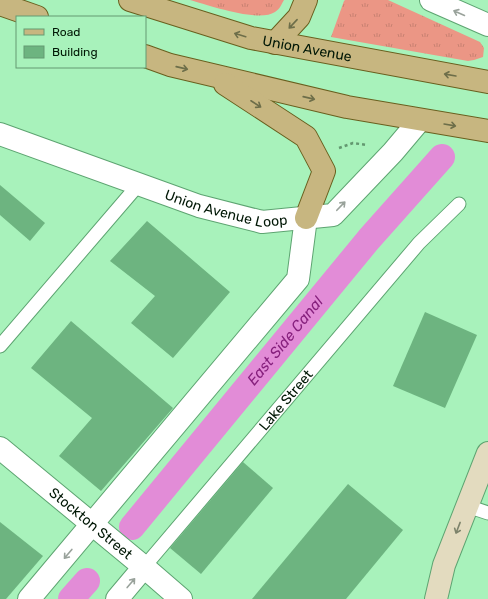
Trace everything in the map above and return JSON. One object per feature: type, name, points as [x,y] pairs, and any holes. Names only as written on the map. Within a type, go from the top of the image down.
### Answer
[{"type":"main road","name":"Union Avenue","points":[[130,0],[251,38],[488,82]]},
{"type":"main road","points":[[275,43],[299,17],[306,0]]},
{"type":"main road","points":[[0,4],[34,16]]},
{"type":"main road","points":[[146,56],[170,66],[347,107],[488,132]]},
{"type":"main road","points":[[212,76],[306,137],[324,171],[306,218]]},
{"type":"main road","points":[[436,599],[444,565],[488,453]]},
{"type":"street","points":[[431,0],[488,25]]},
{"type":"street","name":"Union Avenue Loop","points":[[0,134],[199,206],[262,222],[333,215],[393,152],[420,120]]},
{"type":"street","points":[[30,599],[298,279],[306,218]]},
{"type":"street","name":"Stockton Street","points":[[0,448],[93,524],[181,599]]},
{"type":"street","name":"Lake Street","points":[[117,599],[144,567]]},
{"type":"lane","points":[[0,346],[139,184]]},
{"type":"lane","name":"Lake Street","points":[[144,567],[419,243],[459,204]]},
{"type":"lane","points":[[467,506],[488,513]]},
{"type":"path","points":[[339,149],[353,143],[371,146]]},
{"type":"green space","points":[[190,0],[284,0],[275,12],[267,15],[258,15],[233,12]]},
{"type":"green space","points":[[345,0],[388,0],[480,42],[484,48],[483,57],[468,61],[331,37]]},
{"type":"building","points":[[0,185],[45,223],[30,241],[0,215]]},
{"type":"building","points":[[147,221],[230,292],[173,358],[131,323],[155,296],[110,261]]},
{"type":"building","points":[[425,312],[477,335],[445,408],[393,386]]},
{"type":"building","points":[[71,321],[173,408],[101,491],[59,456],[92,418],[31,368]]},
{"type":"building","points":[[243,462],[273,488],[201,574],[170,548]]},
{"type":"building","points":[[348,484],[403,530],[346,599],[252,599]]},
{"type":"building","points":[[0,522],[43,556],[6,599],[0,599]]},
{"type":"waterway","name":"East Side Canal","points":[[132,527],[369,239],[442,157]]},
{"type":"waterway","name":"East Side Canal","points":[[71,599],[87,581]]}]
